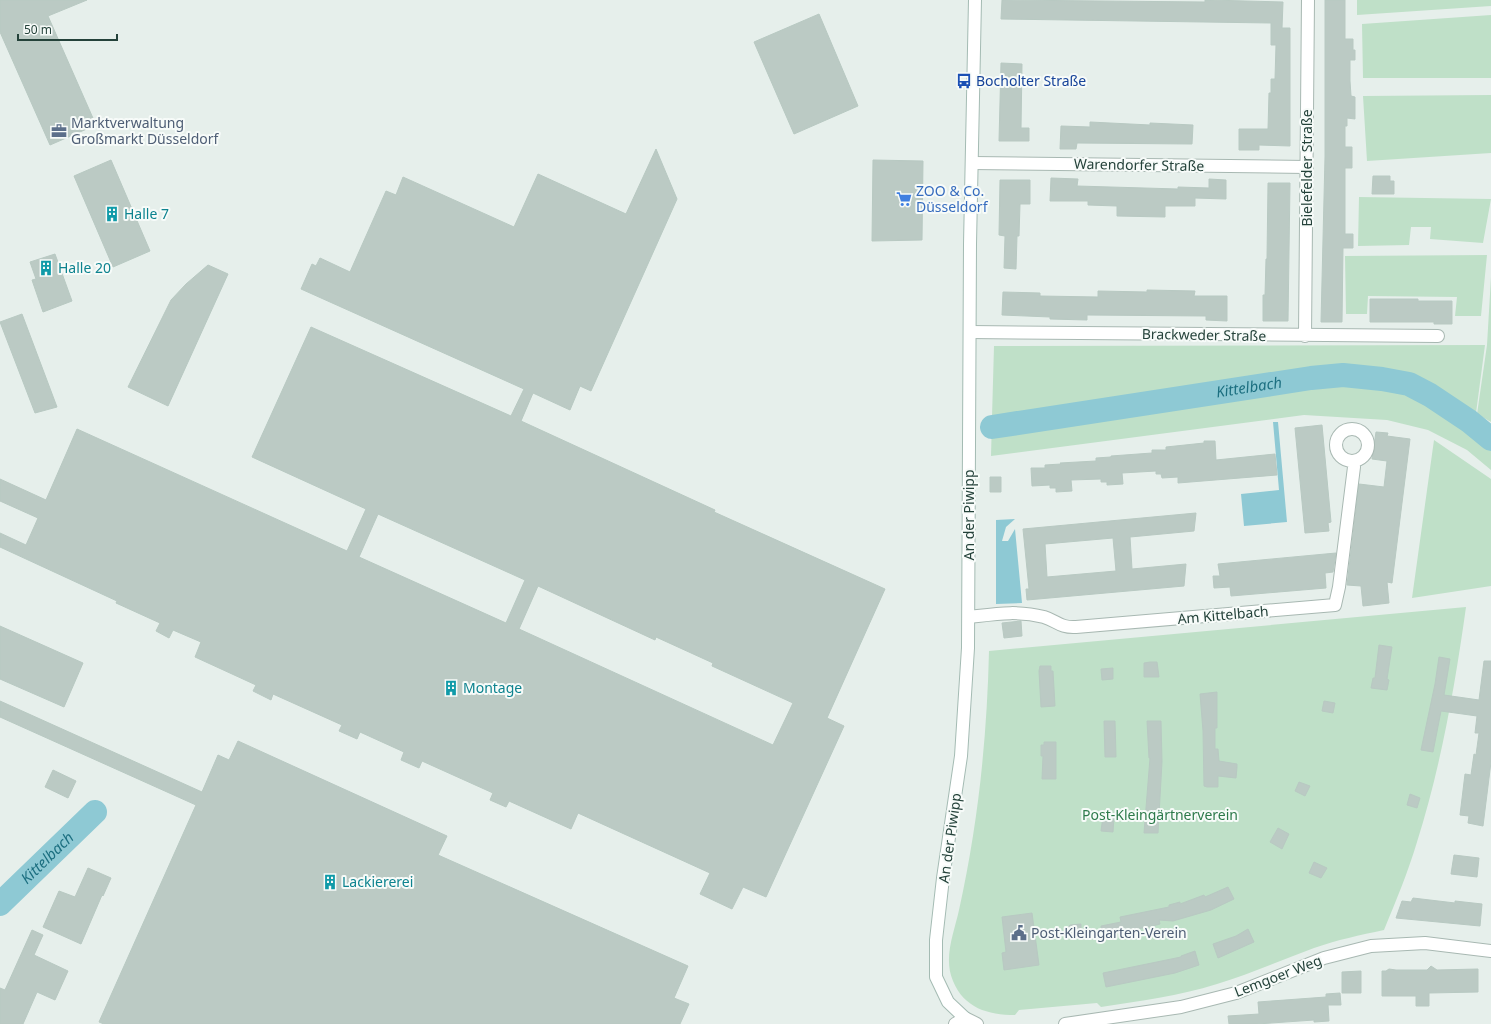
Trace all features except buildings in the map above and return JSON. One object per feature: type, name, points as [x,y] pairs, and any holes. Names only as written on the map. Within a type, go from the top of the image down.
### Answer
[{"type":"street","name":"An der Piwipp","points":[[960,1021],[948,1002],[936,977],[936,946],[943,878],[961,756],[968,648],[970,332],[975,0]]},
{"type":"street","name":"Bielefelder Straße","points":[[1306,336],[1308,0]]},
{"type":"street","name":"Warendorfer Straße","points":[[972,163],[1307,167]]},
{"type":"street","name":"Brackweder Straße","points":[[970,332],[1438,336]]},
{"type":"street","name":"Am Kittelbach","points":[[969,617],[1012,612],[1044,618],[1067,628],[1335,605],[1339,587],[1354,467],[1353,461]]},
{"type":"street","name":"Lemgoer Weg","points":[[1065,1024],[1181,1007],[1236,993],[1324,958],[1371,946],[1425,942],[1491,951]]},
{"type":"street","points":[[960,1021],[977,1024]]},
{"type":"green space","points":[[1357,0],[1491,0],[1491,6],[1357,15]]},
{"type":"green space","points":[[1491,15],[1491,78],[1363,78],[1362,24]]},
{"type":"green space","points":[[1491,95],[1491,153],[1367,161],[1363,96]]},
{"type":"green space","points":[[1359,197],[1491,199],[1483,243],[1430,239],[1431,227],[1411,227],[1409,245],[1358,246]]},
{"type":"green space","points":[[1487,255],[1481,316],[1455,316],[1457,297],[1368,296],[1367,314],[1346,314],[1345,256]]},
{"type":"green space","points":[[1491,277],[1491,422],[1477,414],[1487,345]]},
{"type":"green space","points":[[1485,345],[1476,413],[1410,374],[1357,368],[1334,368],[1179,387],[992,417],[994,346]]},
{"type":"green space","points":[[1311,372],[1410,376],[1491,425],[1491,470],[1467,450],[1428,430],[1387,420],[1304,415],[991,456],[992,418]]},
{"type":"green space","points":[[1434,440],[1491,479],[1491,586],[1412,598]]},
{"type":"green space","name":"Post-Kleingärtnerverein","points":[[1466,607],[1452,696],[1426,813],[1410,864],[1384,930],[1323,945],[1217,984],[1159,998],[1101,1007],[1097,1003],[1019,1010],[1015,1015],[1005,1015],[978,1008],[970,1004],[964,998],[953,981],[950,972],[949,954],[966,878],[976,814],[984,749],[989,651]]},
{"type":"water","points":[[1273,422],[1278,422],[1287,522],[1244,526],[1241,494],[1279,490]]},
{"type":"water","points":[[1015,519],[1006,527],[1002,541],[1008,541],[1015,529],[1022,603],[996,604],[996,520]]},
{"type":"waterway","name":"Kittelbach","points":[[992,427],[1311,378],[1343,375],[1382,379],[1409,384],[1430,395],[1469,421],[1491,439]]},
{"type":"waterway","name":"Kittelbach","points":[[0,904],[95,812]]},
{"type":"place","name":"Bocholter Straße","points":[[964,81]]},
{"type":"place","name":"Marktverwaltung Großmarkt Düsseldorf","points":[[59,131]]},
{"type":"place","name":"ZOO & Co. Düsseldorf","points":[[904,199]]},
{"type":"place","name":"Halle 7","points":[[112,214]]},
{"type":"place","name":"Halle 20","points":[[46,268]]},
{"type":"place","name":"Montage","points":[[451,688]]},
{"type":"place","name":"Lackiererei","points":[[330,882]]},
{"type":"place","name":"Post-Kleingarten-Verein","points":[[1019,933]]}]
